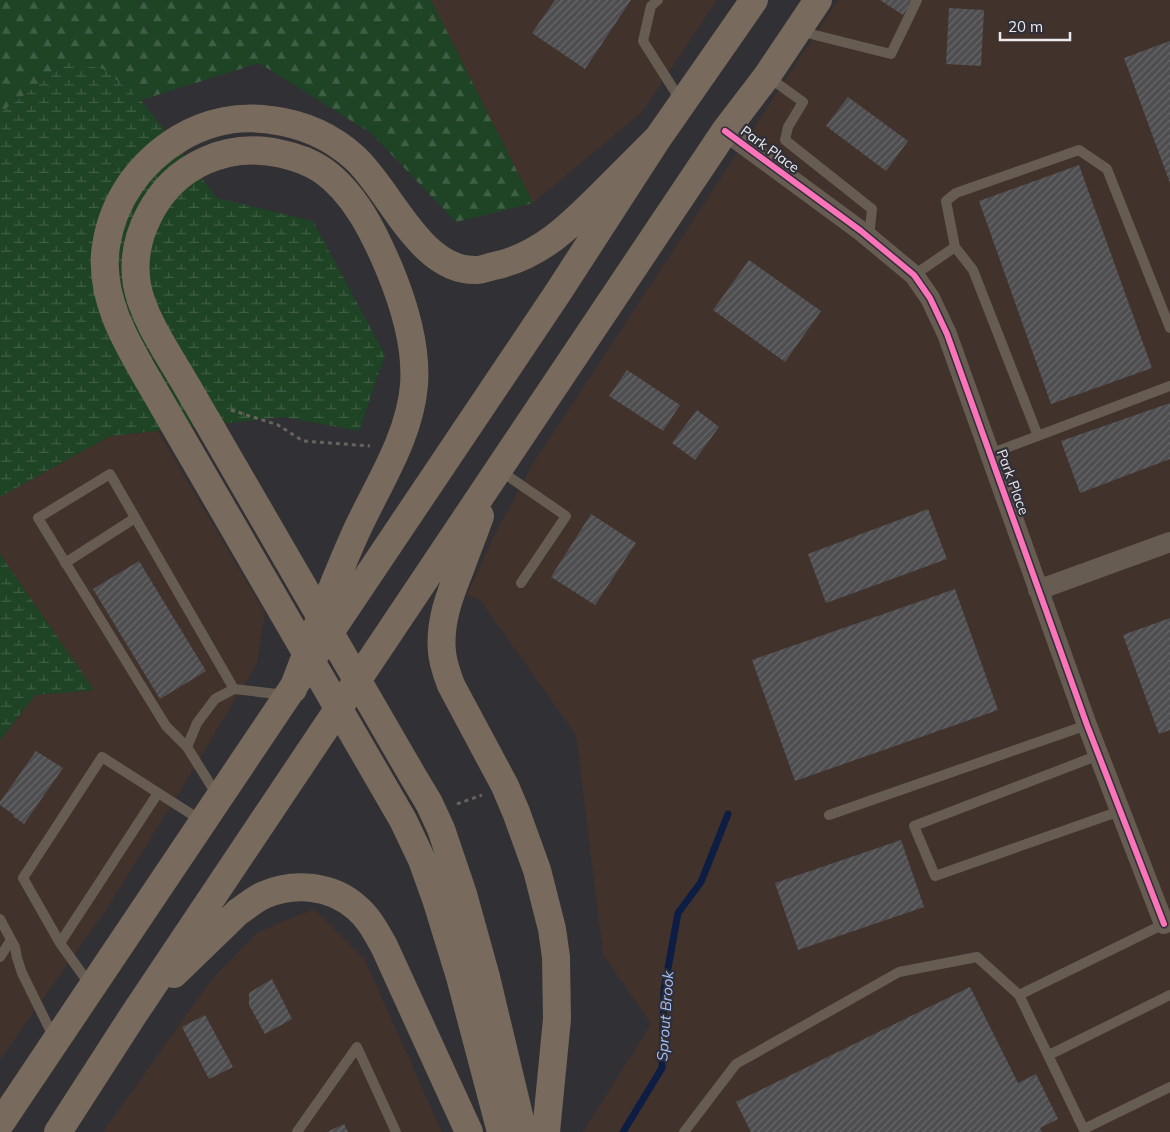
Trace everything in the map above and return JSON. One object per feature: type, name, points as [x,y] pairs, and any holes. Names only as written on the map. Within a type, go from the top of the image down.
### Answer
[{"type":"highway","points":[[4,1114],[92,988],[557,294],[658,138],[754,0]]},
{"type":"highway","points":[[58,1132],[134,1014],[725,131],[767,76],[818,0]]},
{"type":"highway","points":[[501,1132],[460,977],[422,860],[388,793],[162,404],[124,335],[111,304],[107,285],[106,247],[110,226],[118,204],[129,184],[155,157],[171,144],[203,127],[220,122],[242,118],[262,118],[304,127],[324,136],[342,147],[357,160],[425,248],[440,259],[458,267],[477,270],[518,259],[554,238],[571,225],[658,138]]},
{"type":"highway","points":[[290,692],[332,588],[356,532],[388,468],[407,422],[414,384],[414,364],[404,308],[388,266],[373,234],[347,193],[322,170],[305,160],[268,150],[250,150],[232,152],[204,160],[179,176],[168,186],[158,198],[142,228],[136,265],[137,285],[143,306],[160,339],[188,388],[414,778],[429,803],[441,829],[463,894],[486,977],[523,1132]]},
{"type":"highway","points":[[499,469],[448,599],[441,633],[442,652],[444,668],[451,685],[505,786],[516,812],[537,870],[552,929],[556,958],[557,1019],[546,1132]]},
{"type":"highway","points":[[134,1014],[233,917],[250,903],[275,891],[290,888],[305,887],[335,894],[347,900],[358,909],[367,918],[379,938],[469,1132]]},
{"type":"street","name":"Park Place","points":[[725,131],[870,238],[914,275],[930,298],[948,334],[1087,726],[1120,811],[1167,922]]},
{"type":"street","points":[[1038,590],[1170,542]]},
{"type":"lane","points":[[658,0],[651,6],[643,41],[682,103]]},
{"type":"lane","points":[[798,30],[891,54],[917,0]]},
{"type":"lane","points":[[767,76],[803,102],[788,127],[785,140],[872,209],[870,238]]},
{"type":"lane","points":[[1038,436],[973,270],[955,247],[946,201],[956,192],[1079,150],[1107,169],[1170,328]]},
{"type":"lane","points":[[914,275],[955,247]]},
{"type":"lane","points":[[990,454],[1170,386]]},
{"type":"lane","points":[[499,469],[566,516],[521,583]]},
{"type":"lane","points":[[219,798],[187,747],[166,726],[38,518],[110,474],[234,689]]},
{"type":"lane","points":[[65,563],[135,518]]},
{"type":"lane","points":[[187,747],[197,724],[215,699],[234,689],[290,692]]},
{"type":"lane","points":[[828,815],[1087,726]]},
{"type":"lane","points":[[1099,755],[914,826],[935,876],[1120,811]]},
{"type":"lane","points":[[92,988],[60,943],[23,878],[102,757],[203,821]]},
{"type":"lane","points":[[60,943],[158,792]]},
{"type":"lane","points":[[0,920],[15,947],[22,973],[56,1041]]},
{"type":"lane","points":[[1019,995],[1167,922]]},
{"type":"lane","points":[[0,958],[11,940]]},
{"type":"lane","points":[[684,1132],[736,1064],[899,972],[977,957],[1019,995],[1085,1131],[1170,1087]]},
{"type":"lane","points":[[1049,1055],[1170,995]]},
{"type":"lane","points":[[297,1132],[357,1047],[396,1132]]},
{"type":"path","points":[[232,411],[278,425],[304,440],[375,447]]},
{"type":"path","points":[[457,804],[483,795]]},
{"type":"shaded area","points":[[431,0],[717,0],[642,112],[533,203]]},
{"type":"shaded area","points":[[838,0],[1170,0],[1170,1132],[583,1132],[651,1024],[603,954],[576,735],[480,600],[467,595],[494,536],[534,462]]},
{"type":"shaded area","points":[[158,431],[265,613],[257,663],[106,910],[0,1060],[0,740],[35,695],[93,690],[0,554],[0,497],[110,436]]},
{"type":"shaded area","points":[[314,909],[365,960],[442,1132],[103,1132],[212,979],[258,932]]},
{"type":"green space","points":[[0,0],[431,0],[533,203],[456,222],[371,133],[259,63],[141,100],[103,69],[69,62],[0,113]]},
{"type":"green space","points":[[69,62],[103,69],[141,100],[217,198],[313,221],[385,355],[359,431],[284,417],[110,436],[0,497],[0,113]]},
{"type":"green space","points":[[0,554],[94,690],[35,695],[0,740]]},
{"type":"building","points":[[555,0],[631,0],[585,69],[532,33]]},
{"type":"building","points":[[880,0],[913,0],[903,15]]},
{"type":"building","points":[[949,8],[984,10],[981,66],[946,64]]},
{"type":"building","points":[[1170,41],[1170,183],[1124,58]]},
{"type":"building","points":[[848,97],[908,141],[886,171],[826,126]]},
{"type":"building","points":[[1079,165],[1152,368],[1051,404],[979,201]]},
{"type":"building","points":[[749,260],[821,311],[785,362],[713,310]]},
{"type":"building","points":[[627,370],[680,405],[663,431],[609,396]]},
{"type":"building","points":[[1170,403],[1170,459],[1080,493],[1061,441]]},
{"type":"building","points":[[697,410],[719,427],[695,460],[672,443]]},
{"type":"building","points":[[928,509],[947,559],[826,603],[808,554]]},
{"type":"building","points":[[591,514],[636,543],[595,605],[551,577]]},
{"type":"building","points":[[139,561],[206,671],[160,699],[93,589]]},
{"type":"building","points":[[955,589],[998,710],[795,781],[752,660]]},
{"type":"building","points":[[1170,618],[1170,730],[1159,734],[1123,635]]},
{"type":"building","points":[[36,751],[63,768],[24,824],[0,805],[0,802]]},
{"type":"building","points":[[901,840],[924,907],[798,950],[775,883]]},
{"type":"building","points":[[272,979],[292,1019],[265,1034],[249,1005],[249,993]]},
{"type":"building","points":[[970,987],[1018,1083],[1036,1074],[1058,1119],[1040,1128],[1042,1132],[751,1132],[736,1102]]},
{"type":"building","points":[[205,1015],[233,1067],[209,1079],[182,1027]]},
{"type":"building","points":[[344,1124],[348,1132],[327,1132]]},
{"type":"waterway","name":"Sprout Brook","points":[[623,1132],[662,1068],[664,990],[678,913],[701,882],[728,814]]},
{"type":"cycle path","points":[[725,131],[861,231],[914,275],[930,298],[947,334],[1087,725],[1164,924]]}]
